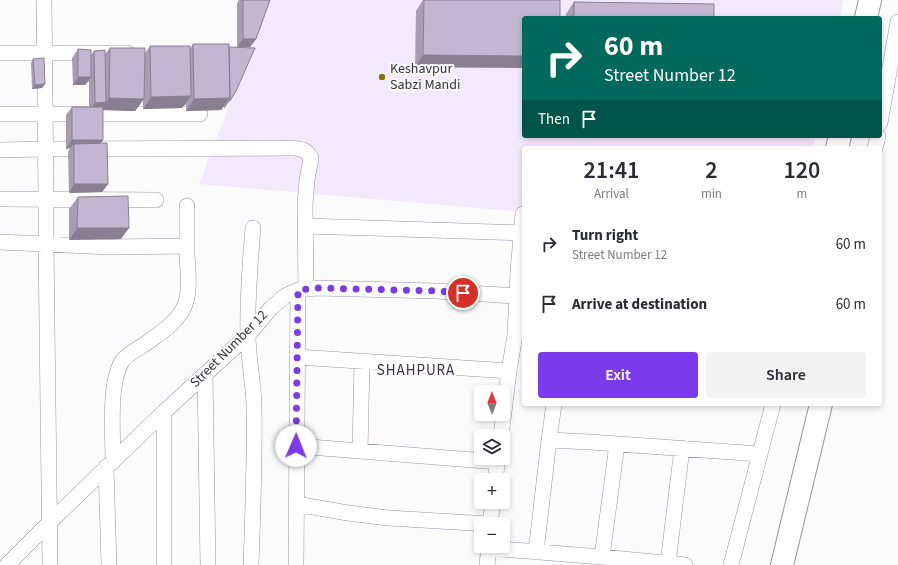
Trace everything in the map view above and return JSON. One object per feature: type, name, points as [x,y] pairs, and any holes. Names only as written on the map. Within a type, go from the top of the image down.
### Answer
[{"type":"street","points":[[44,0],[50,565]]},
{"type":"street","points":[[866,16],[870,0]]},
{"type":"street","points":[[882,112],[898,22]]},
{"type":"street","points":[[0,54],[138,53]]},
{"type":"street","points":[[0,114],[200,114]]},
{"type":"street","points":[[0,150],[285,148],[302,149],[308,152],[311,158],[305,204],[306,226],[298,357],[296,565]]},
{"type":"street","points":[[0,199],[156,200]]},
{"type":"street","points":[[109,565],[109,464],[112,397],[115,379],[124,359],[168,327],[178,317],[184,308],[188,281],[187,206]]},
{"type":"street","points":[[306,226],[522,233],[521,271],[516,296],[519,335],[509,371],[502,429]]},
{"type":"street","points":[[251,565],[254,402],[248,335],[248,287],[253,228]]},
{"type":"street","points":[[0,242],[110,247],[187,246]]},
{"type":"street","name":"Street Number 12","points":[[7,565],[109,464],[248,335],[271,308],[285,296],[302,290],[316,288],[437,291],[516,296]]},
{"type":"street","points":[[298,357],[509,371]]},
{"type":"street","points":[[360,451],[362,362]]},
{"type":"street","points":[[205,374],[208,565]]},
{"type":"street","points":[[536,552],[554,406]]},
{"type":"street","points":[[731,565],[772,406]]},
{"type":"street","points":[[782,565],[821,406]]},
{"type":"street","points":[[164,412],[164,565]]},
{"type":"street","points":[[549,440],[760,454]]},
{"type":"street","points":[[602,556],[617,444]]},
{"type":"street","points":[[296,446],[474,458]]},
{"type":"street","points":[[668,563],[682,448]]},
{"type":"street","points":[[296,504],[388,518],[474,523]]},
{"type":"street","points":[[510,549],[602,556],[685,565]]},
{"type":"street","points":[[487,565],[488,553]]},
{"type":"shaded area","name":"Keshavpur Sabzi Mandi","points":[[270,0],[844,0],[840,16],[522,16],[522,138],[815,138],[813,146],[522,146],[522,212],[199,184]]},
{"type":"building","points":[[243,0],[270,0],[256,39],[243,39]]},
{"type":"building","points":[[424,0],[560,0],[560,16],[522,16],[522,56],[423,55]]},
{"type":"building","points":[[574,2],[714,4],[714,16],[574,16]]},
{"type":"building","points":[[193,44],[229,44],[230,98],[194,99]]},
{"type":"building","points":[[150,46],[190,46],[191,96],[151,97]]},
{"type":"building","points":[[229,47],[255,48],[230,101]]},
{"type":"building","points":[[110,48],[145,48],[144,99],[109,98]]},
{"type":"building","points":[[78,49],[91,50],[91,77],[78,77]]},
{"type":"building","points":[[105,50],[106,102],[95,103],[94,51]]},
{"type":"building","points":[[44,58],[45,84],[35,85],[33,59]]},
{"type":"building","points":[[72,107],[103,107],[103,140],[72,140]]},
{"type":"building","points":[[107,143],[108,184],[74,184],[74,144]]},
{"type":"building","points":[[128,196],[129,228],[77,228],[78,197]]},
{"type":"place","name":"Keshavpur Sabzi Mandi","points":[[382,77]]},
{"type":"district","name":"SHAHPURA","points":[[416,370]]},
{"type":"route","points":[[296,446],[298,290],[316,288],[463,293]]}]
